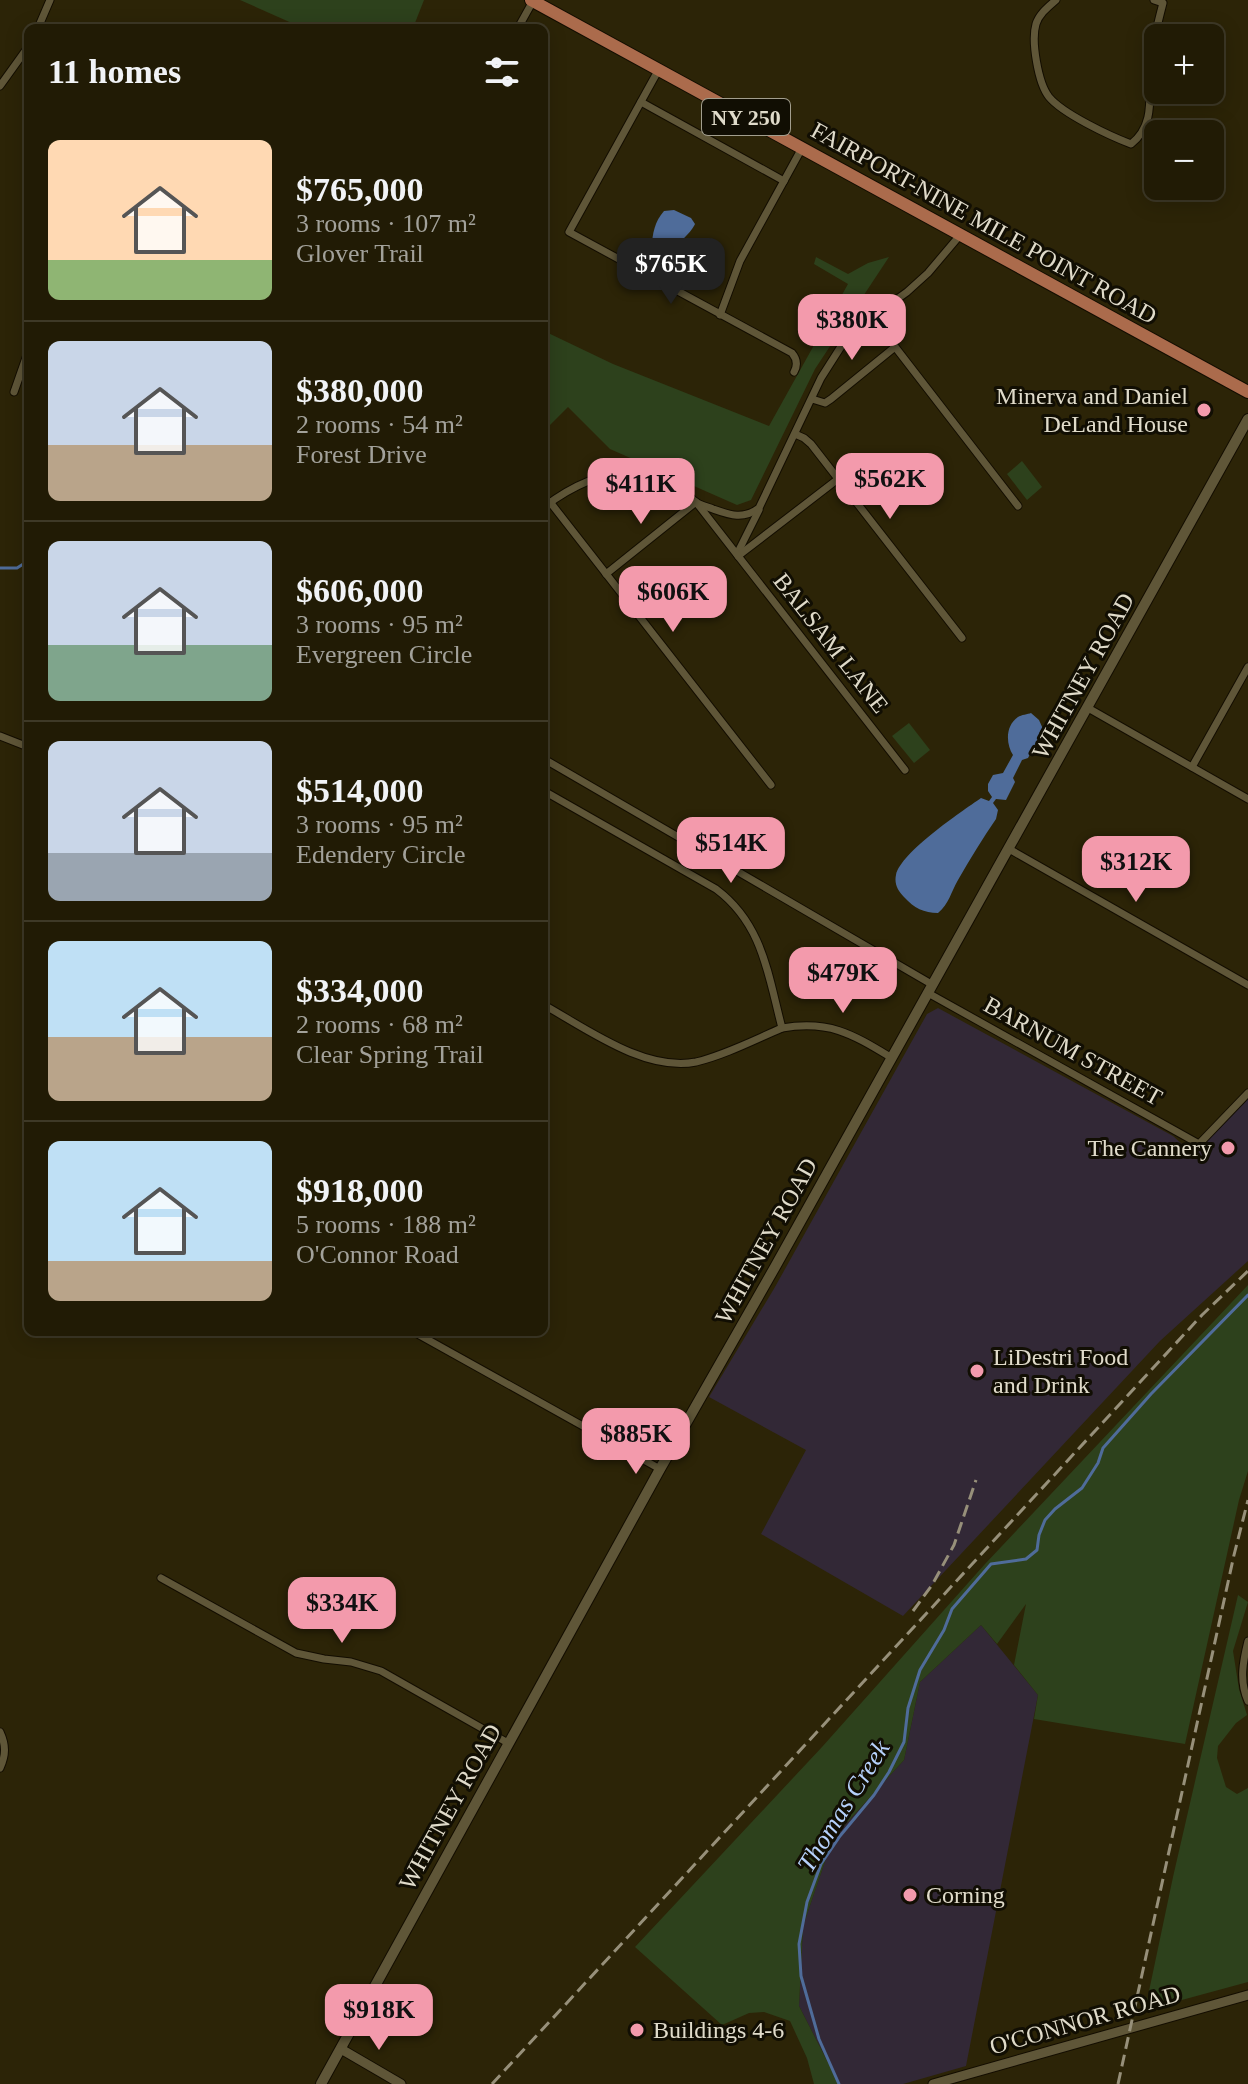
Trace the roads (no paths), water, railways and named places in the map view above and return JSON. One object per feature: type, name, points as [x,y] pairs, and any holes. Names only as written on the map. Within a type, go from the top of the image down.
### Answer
[{"type":"main road","name":"FAIRPORT-NINE MILE POINT ROAD","points":[[532,1],[1248,392]]},
{"type":"main road","name":"WHITNEY ROAD","points":[[321,2084],[660,1469],[1248,419]]},
{"type":"street","points":[[40,24],[50,0]]},
{"type":"street","points":[[1056,0],[1036,24],[1035,43],[1041,80],[1049,96],[1063,109],[1131,144],[1141,137],[1151,101],[1151,59],[1160,1]]},
{"type":"street","points":[[520,24],[532,1]]},
{"type":"street","points":[[0,86],[24,54]]},
{"type":"street","points":[[19,62],[24,66]]},
{"type":"street","points":[[659,69],[569,232],[792,353],[797,363],[794,372]]},
{"type":"street","points":[[641,102],[784,181]]},
{"type":"street","points":[[720,315],[740,261],[802,148]]},
{"type":"street","points":[[738,555],[812,399],[842,345],[921,279],[961,234]]},
{"type":"street","points":[[872,317],[1018,506]]},
{"type":"street","points":[[812,399],[825,403],[895,347]]},
{"type":"street","points":[[14,392],[24,363]]},
{"type":"street","points":[[795,434],[811,444],[962,638]]},
{"type":"street","points":[[548,504],[586,482],[637,474],[655,477],[684,491],[696,502],[733,515],[748,515],[759,508]]},
{"type":"street","points":[[738,555],[838,479]]},
{"type":"street","points":[[606,574],[696,502]]},
{"type":"street","name":"BALSAM LANE","points":[[696,502],[905,770]]},
{"type":"street","points":[[548,506],[606,574],[771,785]]},
{"type":"street","points":[[1192,767],[1248,667]]},
{"type":"street","points":[[1088,708],[1248,799]]},
{"type":"street","points":[[0,736],[24,745]]},
{"type":"street","name":"BARNUM STREET","points":[[548,761],[930,989],[1199,1144],[1248,1093]]},
{"type":"street","points":[[548,793],[716,889],[734,905],[756,936],[782,1028]]},
{"type":"street","points":[[1009,849],[1248,985]]},
{"type":"street","points":[[548,1007],[628,1052],[673,1064],[710,1058],[782,1028],[809,1025],[832,1028],[855,1037],[892,1058]]},
{"type":"street","points":[[421,1336],[660,1469]]},
{"type":"street","points":[[161,1578],[296,1653],[351,1662],[381,1671],[508,1743]]},
{"type":"street","points":[[1248,1641],[1243,1663],[1243,1684],[1248,1701]]},
{"type":"street","points":[[0,1732],[5,1754],[0,1768]]},
{"type":"street","name":"O'CONNOR ROAD","points":[[933,2084],[1248,1995]]},
{"type":"street","points":[[341,2049],[401,2084]]},
{"type":"water","points":[[674,210],[691,218],[695,224],[681,241],[664,252],[652,247],[653,233],[664,211]]},
{"type":"water","points":[[1031,713],[1043,729],[1028,758],[1022,760],[1006,800],[996,799],[993,803],[998,810],[996,819],[947,902],[938,913],[915,907],[897,887],[896,875],[900,866],[920,844],[960,813],[981,798],[989,801],[992,797],[988,784],[993,775],[1003,773],[1013,755],[1008,741],[1011,725],[1018,717]]},
{"type":"waterway","points":[[0,568],[17,568],[24,564]]},
{"type":"waterway","name":"Thomas Creek","points":[[839,2084],[819,2039],[801,1976],[799,1944],[807,1902],[821,1864],[874,1795],[904,1742],[908,1708],[920,1670],[944,1630],[952,1609],[991,1564],[1026,1559],[1037,1550],[1045,1520],[1082,1488],[1098,1463],[1103,1448],[1248,1295]]},
{"type":"railway","points":[[492,2084],[1202,1315],[1248,1271]]},
{"type":"railway","points":[[913,1611],[932,1585],[954,1545],[976,1480]]},
{"type":"railway","points":[[1118,2084],[1248,1500]]},
{"type":"place","name":"Minerva and Daniel DeLand House","points":[[1204,410]]},
{"type":"place","name":"The Cannery","points":[[1228,1148]]},
{"type":"place","name":"LiDestri Food and Drink","points":[[977,1371]]},
{"type":"place","name":"Corning","points":[[910,1895]]},
{"type":"place","name":"Buildings 4-6","points":[[637,2030]]}]
